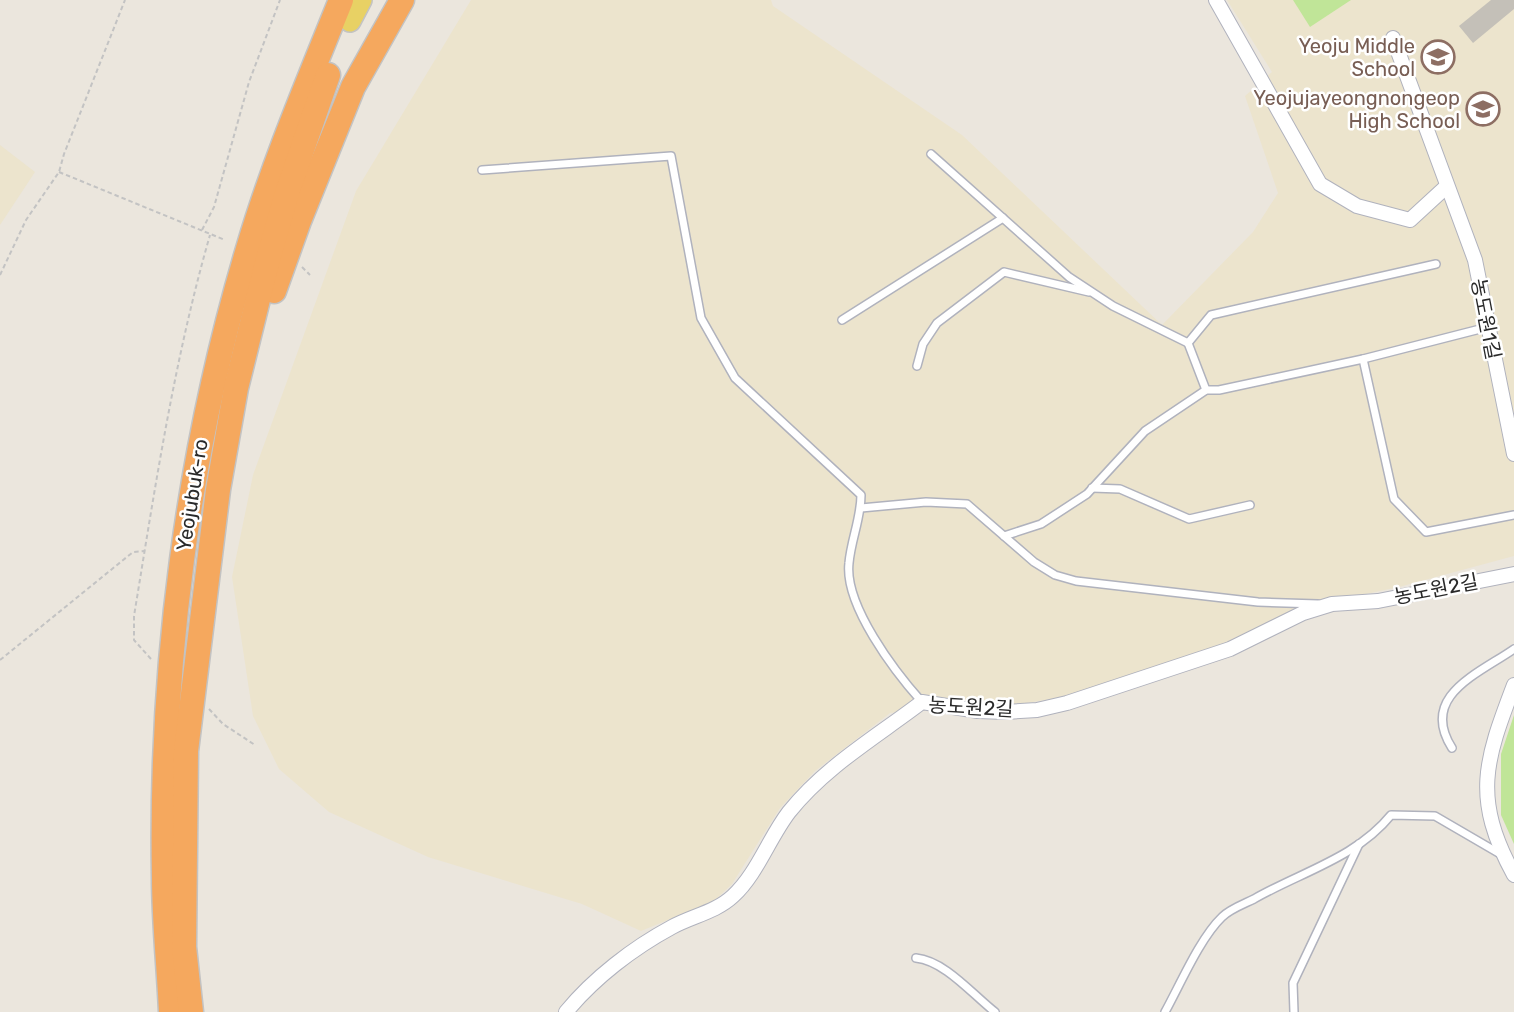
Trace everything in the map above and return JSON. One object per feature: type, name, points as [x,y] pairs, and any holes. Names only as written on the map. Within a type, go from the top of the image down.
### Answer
[{"type":"highway","points":[[218,489],[240,403],[299,221],[353,87],[402,0]]},
{"type":"highway","name":"Yeojubuk-ro","points":[[171,1012],[164,877],[168,710],[182,561],[205,419],[248,248],[294,116],[352,5]]},
{"type":"highway","name":"Yeojubuk-ro","points":[[191,1012],[184,947],[186,751],[218,489],[236,388],[273,243],[316,107],[352,5]]},
{"type":"main road","points":[[294,116],[333,0]]},
{"type":"street","points":[[1216,0],[1320,184],[1357,206],[1410,220],[1447,186]]},
{"type":"street","name":"농도원1길","points":[[1392,38],[1474,260],[1514,454]]},
{"type":"street","name":"농도원2길","points":[[566,1012],[585,989],[653,938],[718,907],[733,896],[746,881],[789,812],[824,775],[878,732],[922,702],[978,711],[1037,710],[1067,703],[1230,649],[1304,613],[1332,604],[1378,601],[1514,573]]},
{"type":"street","points":[[1514,685],[1492,743],[1487,766],[1491,817],[1504,856],[1514,875]]},
{"type":"lane","points":[[931,154],[1069,277],[1113,306],[1188,343],[1206,390]]},
{"type":"lane","points":[[482,170],[671,156],[701,318],[735,378],[861,495],[861,508],[849,564],[850,586],[863,616],[898,674],[922,702]]},
{"type":"lane","points":[[842,320],[1002,218]]},
{"type":"lane","points":[[1188,343],[1211,315],[1436,264]]},
{"type":"lane","points":[[917,366],[923,344],[937,322],[1004,272],[1094,294]]},
{"type":"lane","points":[[1004,536],[1041,524],[1092,488],[1145,431],[1206,390],[1219,390],[1363,359],[1488,327]]},
{"type":"lane","points":[[1363,359],[1394,499],[1426,532],[1514,515]]},
{"type":"lane","points":[[1092,488],[1120,489],[1166,511],[1189,519],[1250,505]]},
{"type":"lane","points":[[861,508],[926,502],[966,504],[1034,562],[1055,575],[1076,581],[1258,602],[1332,604]]},
{"type":"lane","points":[[1452,748],[1444,735],[1443,715],[1443,705],[1451,692],[1514,649]]},
{"type":"lane","points":[[1165,1012],[1198,952],[1222,916],[1286,881],[1336,861],[1391,816],[1435,816],[1504,856]]},
{"type":"lane","points":[[1294,1012],[1293,983],[1360,842]]},
{"type":"lane","points":[[916,958],[929,960],[947,970],[995,1012]]},
{"type":"path","points":[[0,275],[26,220],[59,172],[63,154],[125,0]]},
{"type":"path","points":[[202,230],[214,207],[249,82],[280,0]]},
{"type":"path","points":[[59,172],[202,230],[210,236],[225,240]]},
{"type":"path","points":[[151,659],[134,640],[134,616],[160,448],[196,284],[210,236]]},
{"type":"path","points":[[0,660],[133,552],[145,551]]},
{"type":"path","points":[[203,702],[223,724],[255,745]]},
{"type":"shaded area","points":[[471,0],[771,0],[773,6],[962,135],[1162,325],[1253,232],[1278,193],[1245,96],[1272,72],[1227,0],[1514,0],[1514,556],[1399,587],[1294,609],[1227,645],[1064,697],[1020,704],[960,704],[890,713],[815,771],[780,808],[732,884],[714,901],[641,931],[582,904],[428,857],[329,812],[279,769],[253,716],[232,577],[253,475],[356,191]]},
{"type":"shaded area","points":[[0,145],[35,172],[0,225]]},
{"type":"green space","points":[[1293,0],[1351,0],[1310,27]]},
{"type":"green space","points":[[1514,715],[1514,844],[1501,815],[1501,754]]},
{"type":"building","points":[[1491,0],[1514,0],[1514,9],[1473,43],[1459,26]]},
{"type":"place","name":"Yeoju Middle School","points":[[1438,57]]},
{"type":"place","name":"Yeojujayeongnongeop High School","points":[[1483,109]]}]
